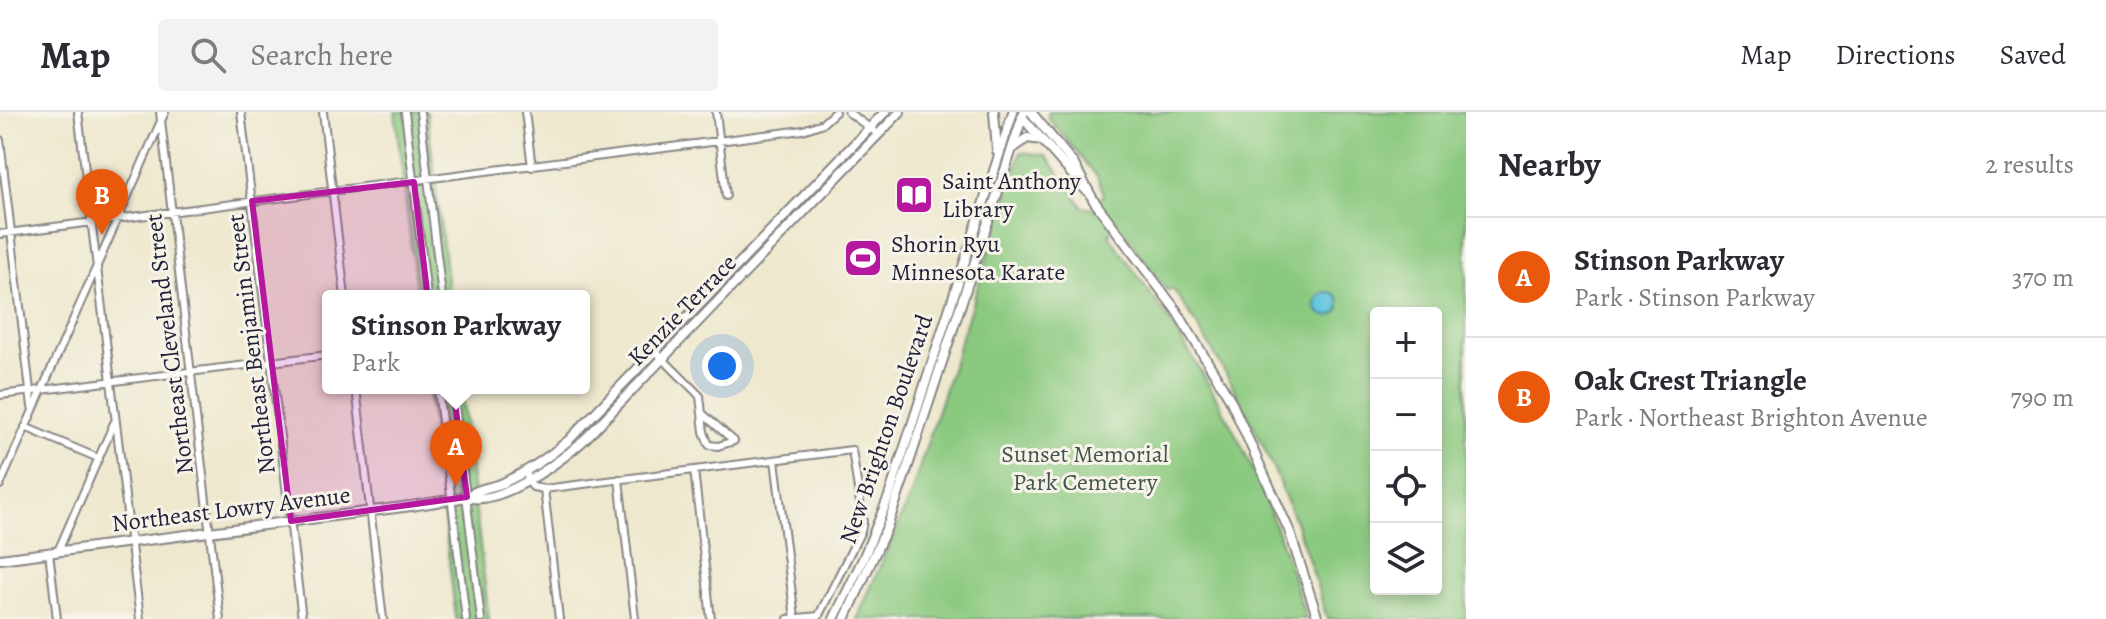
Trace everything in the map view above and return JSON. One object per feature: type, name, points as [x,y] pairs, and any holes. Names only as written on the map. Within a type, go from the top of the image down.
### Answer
[{"type":"main road","name":"Kenzie Terrace","points":[[467,497],[473,492],[501,484],[569,440],[885,112]]},
{"type":"main road","name":"Kenzie Terrace","points":[[467,497],[474,499],[528,481],[576,448],[900,112]]},
{"type":"main road","points":[[994,112],[997,160]]},
{"type":"main road","points":[[1022,113],[1087,191]]},
{"type":"main road","points":[[1022,113],[1073,163],[1094,201],[1176,310],[1230,399],[1289,530],[1318,619]]},
{"type":"main road","name":"New Brighton Boulevard","points":[[834,619],[889,496],[997,160],[1022,113]]},
{"type":"main road","name":"New Brighton Boulevard","points":[[845,619],[887,527],[1022,113]]},
{"type":"main road","points":[[1012,150],[1027,138],[1045,141]]},
{"type":"main road","name":"Northeast Lowry Avenue","points":[[0,559],[467,497]]},
{"type":"street","points":[[78,112],[140,619]]},
{"type":"street","name":"Northeast Benjamin Street","points":[[241,112],[302,619]]},
{"type":"street","points":[[323,112],[344,290]]},
{"type":"street","points":[[405,112],[426,290]]},
{"type":"street","points":[[420,112],[441,290]]},
{"type":"street","points":[[525,112],[532,167]]},
{"type":"street","points":[[716,112],[726,196]]},
{"type":"street","points":[[0,234],[803,130],[823,123],[835,112]]},
{"type":"street","points":[[848,112],[878,134]]},
{"type":"street","points":[[0,485],[162,115]]},
{"type":"street","name":"Northeast Cleveland Street","points":[[162,115],[220,619]]},
{"type":"street","points":[[0,140],[32,410]]},
{"type":"street","points":[[655,351],[697,391],[709,445],[718,446],[734,441],[703,414]]},
{"type":"street","points":[[0,395],[322,356]]},
{"type":"street","points":[[357,394],[383,619]]},
{"type":"street","points":[[439,394],[466,619]]},
{"type":"street","points":[[454,394],[481,619]]},
{"type":"street","points":[[57,619],[53,552],[115,421]]},
{"type":"street","points":[[25,427],[98,458]]},
{"type":"street","name":"New Brighton Boulevard","points":[[775,460],[852,450],[863,522],[818,617]]},
{"type":"street","points":[[526,470],[528,481],[541,489],[775,460],[795,618]]},
{"type":"street","points":[[694,470],[711,619]]},
{"type":"street","points":[[619,479],[635,619]]},
{"type":"street","points":[[541,489],[559,619]]},
{"type":"street","points":[[788,619],[818,617]]},
{"type":"highlighted area","points":[[414,182],[433,341],[447,340],[467,497],[291,521],[252,201]]},
{"type":"green space","points":[[395,112],[427,112],[448,290],[416,290]]},
{"type":"green space","name":"Sunset Memorial Park Cemetery","points":[[1049,112],[1466,112],[1466,619],[1327,619],[1299,532],[1244,407],[1173,289],[1166,290],[1115,220],[1109,235],[1191,355],[1245,453],[1274,523],[1306,619],[857,619],[910,497],[1021,152],[1046,155],[1083,207],[1094,209],[1104,194],[1097,176],[1048,118]]},
{"type":"green space","points":[[429,394],[462,394],[489,619],[456,619]]},
{"type":"water","points":[[1328,292],[1339,299],[1340,304],[1333,315],[1328,316],[1317,309],[1316,304],[1323,293]]},
{"type":"place","name":"Saint Anthony Library","points":[[914,195]]},
{"type":"place","name":"Oak Crest Triangle","points":[[102,235]]},
{"type":"place","name":"Shorin Ryu Minnesota Karate","points":[[863,258]]},
{"type":"place","name":"Stinson Parkway","points":[[456,486]]}]
